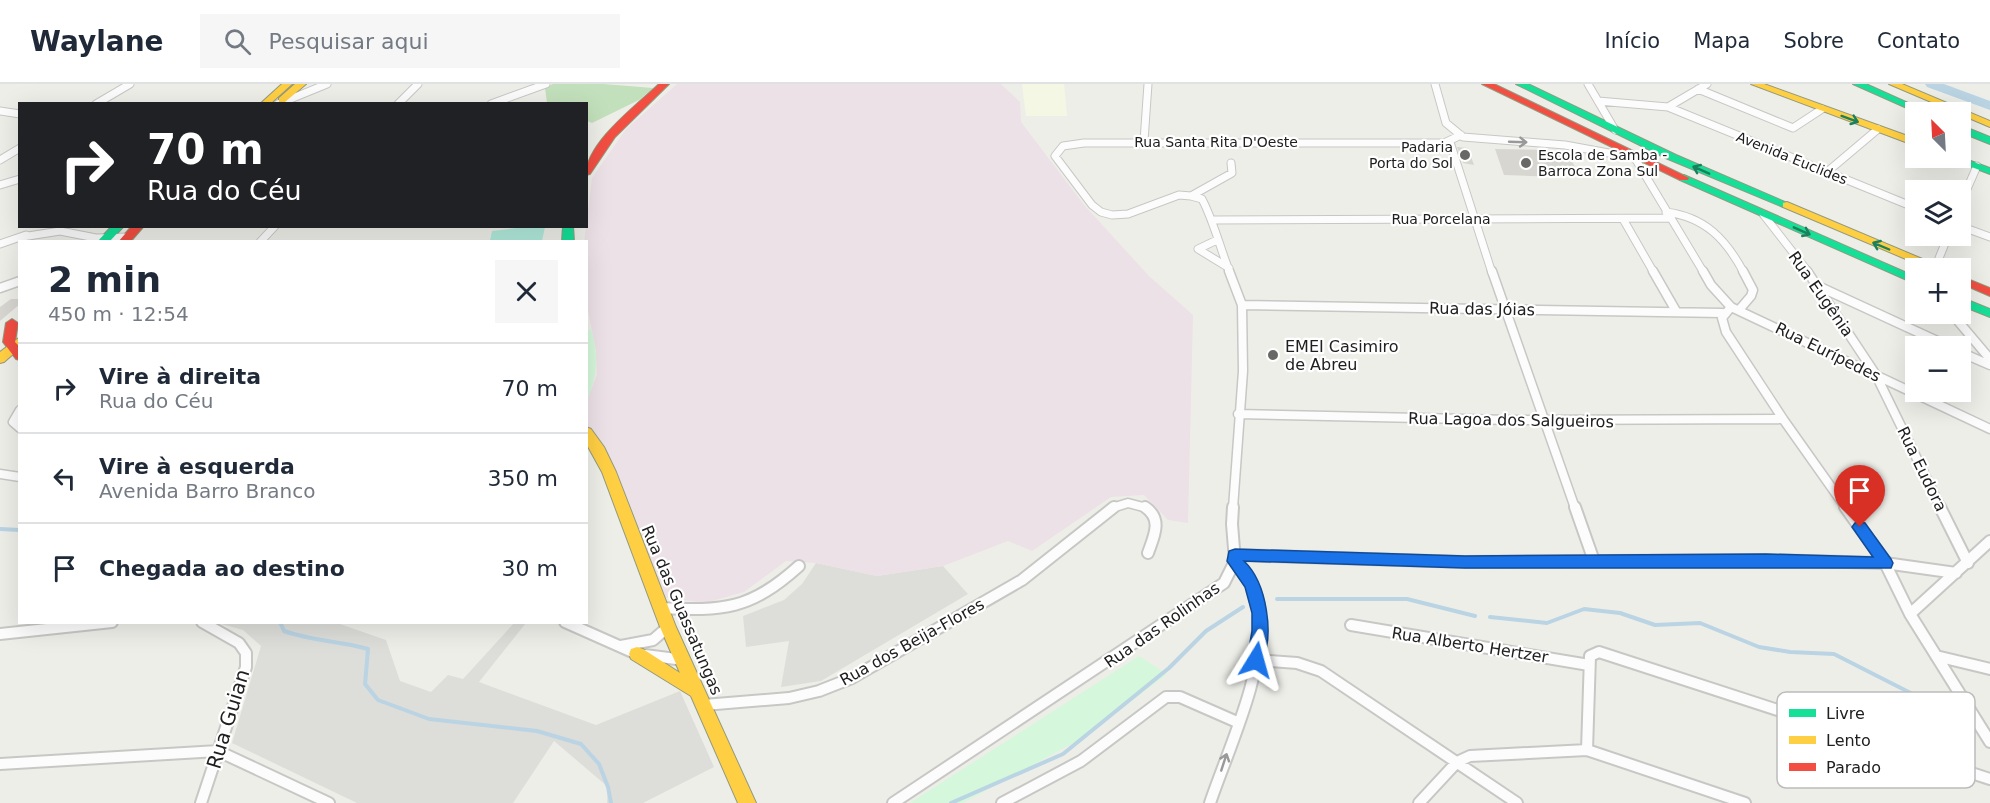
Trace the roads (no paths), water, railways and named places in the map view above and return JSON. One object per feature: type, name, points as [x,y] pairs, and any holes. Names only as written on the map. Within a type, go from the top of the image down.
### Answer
[{"type":"main road","points":[[588,169],[611,135],[664,84]]},
{"type":"main road","points":[[1487,84],[1633,155],[1905,276]]},
{"type":"main road","points":[[1521,84],[1637,140],[1912,258]]},
{"type":"main road","points":[[1756,84],[1905,139]]},
{"type":"main road","points":[[1858,84],[1905,104]]},
{"type":"main road","points":[[1894,84],[1990,124]]},
{"type":"main road","points":[[269,102],[295,85]]},
{"type":"main road","points":[[1971,133],[1990,141]]},
{"type":"main road","points":[[1971,164],[1990,171]]},
{"type":"main road","points":[[104,240],[123,235]]},
{"type":"main road","points":[[1971,284],[1990,292]]},
{"type":"main road","points":[[1971,305],[1990,313]]},
{"type":"main road","points":[[0,359],[17,348],[8,326]]},
{"type":"main road","points":[[0,368],[18,364]]},
{"type":"main road","name":"Rua das Guassatungas","points":[[588,435],[599,450],[609,472],[668,627],[747,803]]},
{"type":"main road","points":[[637,654],[698,691]]},
{"type":"street","points":[[99,102],[127,85],[135,84]]},
{"type":"street","points":[[270,102],[327,84]]},
{"type":"street","points":[[400,102],[418,84]]},
{"type":"street","points":[[496,102],[546,84]]},
{"type":"street","points":[[1144,141],[1148,84]]},
{"type":"street","points":[[1436,84],[1443,117],[1448,126],[1461,135],[1488,140],[1565,145],[1625,156],[1633,155]]},
{"type":"street","points":[[1588,84],[1615,130]]},
{"type":"street","points":[[1668,106],[1707,84]]},
{"type":"street","points":[[295,85],[316,87]]},
{"type":"street","points":[[1698,89],[1793,128],[1822,109]]},
{"type":"street","name":"Avenida Euclides","points":[[1598,101],[1668,106],[1905,204]]},
{"type":"street","points":[[0,111],[18,114]]},
{"type":"street","points":[[1584,115],[1605,113]]},
{"type":"street","points":[[1827,172],[1878,129]]},
{"type":"street","points":[[1461,135],[1450,142],[1474,219],[1594,561]]},
{"type":"street","points":[[1637,140],[1633,155],[1711,285],[1735,308],[1722,314],[1721,322],[1726,332],[1783,419],[1885,563],[1910,614],[1959,692]]},
{"type":"street","name":"Rua Santa Rita D'Oeste","points":[[1191,195],[1179,195],[1123,216],[1107,214],[1092,205],[1058,162],[1056,153],[1063,146],[1073,144],[1144,141],[1450,142]]},
{"type":"street","points":[[0,160],[18,149]]},
{"type":"street","points":[[1191,195],[1232,173],[1231,163]]},
{"type":"street","points":[[1971,180],[1977,166]]},
{"type":"street","points":[[0,185],[18,180]]},
{"type":"street","points":[[1191,195],[1202,199],[1213,220],[1217,240],[1242,304],[1243,371],[1238,414],[1232,524],[1235,558],[1249,578],[1260,613],[1256,660],[1210,803]]},
{"type":"street","name":"Rua Porcelana","points":[[1213,220],[1623,219],[1675,213],[1707,226],[1720,236],[1753,290],[1751,296],[1735,308]]},
{"type":"street","name":"Rua Eugênia","points":[[1763,214],[1819,286],[1876,375]]},
{"type":"street","points":[[1623,219],[1676,310]]},
{"type":"street","points":[[0,244],[47,228]]},
{"type":"street","points":[[262,240],[273,228]]},
{"type":"street","points":[[22,237],[70,229],[104,240]]},
{"type":"street","points":[[1971,230],[1990,237]]},
{"type":"street","points":[[1217,240],[1198,249],[1229,268]]},
{"type":"street","points":[[0,288],[18,282]]},
{"type":"street","points":[[1819,286],[1926,336]]},
{"type":"street","name":"Rua das Jóias","points":[[1242,304],[1505,310],[1676,310],[1722,314]]},
{"type":"street","name":"Rua Eurípedes","points":[[1735,308],[1990,429]]},
{"type":"street","points":[[1960,324],[1990,359]]},
{"type":"street","points":[[1971,357],[1990,365]]},
{"type":"street","name":"Rua Eudora","points":[[1876,375],[1968,563]]},
{"type":"street","points":[[18,413],[13,420],[18,427]]},
{"type":"street","name":"Rua Lagoa dos Salgueiros","points":[[1238,414],[1544,420],[1783,419]]},
{"type":"street","points":[[0,474],[18,477]]},
{"type":"street","name":"Rua dos Beija-Flores","points":[[704,705],[789,698],[819,691],[852,678],[1022,580],[1115,506],[1133,502],[1143,505],[1155,519],[1157,526],[1148,553]]},
{"type":"street","points":[[1910,614],[1990,542]]},
{"type":"street","points":[[1235,558],[1465,562],[1766,560],[1885,563],[1956,573]]},
{"type":"street","name":"Rua das Rolinhas","points":[[893,803],[1213,592],[1224,583],[1235,558]]},
{"type":"street","points":[[661,608],[705,610],[733,607],[760,598],[778,587],[799,566]]},
{"type":"street","points":[[0,634],[93,624]]},
{"type":"street","name":"Rua Guian","points":[[201,803],[246,667],[246,653],[239,643],[206,624]]},
{"type":"street","points":[[570,624],[637,654],[684,660]]},
{"type":"street","name":"Rua Alberto Hertzer","points":[[1351,625],[1589,665]]},
{"type":"street","points":[[619,646],[645,643],[660,637],[668,627]]},
{"type":"street","points":[[1587,750],[1589,665],[1590,656],[1594,653],[1605,654],[1777,710]]},
{"type":"street","points":[[1936,656],[1990,669]]},
{"type":"street","points":[[1256,660],[1297,663],[1320,671],[1517,803]]},
{"type":"street","points":[[1002,803],[1081,761],[1166,697],[1180,697],[1237,722]]},
{"type":"street","points":[[1975,718],[1990,742]]},
{"type":"street","points":[[1419,803],[1457,762],[1470,756],[1587,750],[1745,803]]},
{"type":"street","points":[[0,764],[218,751],[329,803]]},
{"type":"street","points":[[1975,774],[1990,779]]},
{"type":"waterway","points":[[1932,84],[1990,106]]},
{"type":"waterway","points":[[0,529],[18,530]]},
{"type":"waterway","points":[[1277,599],[1407,599],[1475,616]]},
{"type":"waterway","points":[[951,803],[1063,754],[1169,668],[1206,631],[1243,607]]},
{"type":"waterway","points":[[1490,617],[1547,623],[1584,609],[1620,613],[1655,625],[1700,623],[1759,647],[1790,652],[1834,654],[1909,692]]},
{"type":"waterway","points":[[281,624],[284,631],[294,634],[368,649],[365,684],[378,700],[429,719],[537,731],[581,744],[599,764],[608,787],[611,803]]},
{"type":"place","name":"Padaria Porta do Sol","points":[[1465,155]]},
{"type":"place","name":"Escola de Samba - Barroca Zona Sul","points":[[1526,163]]},
{"type":"place","name":"EMEI Casimiro de Abreu","points":[[1273,355]]}]
